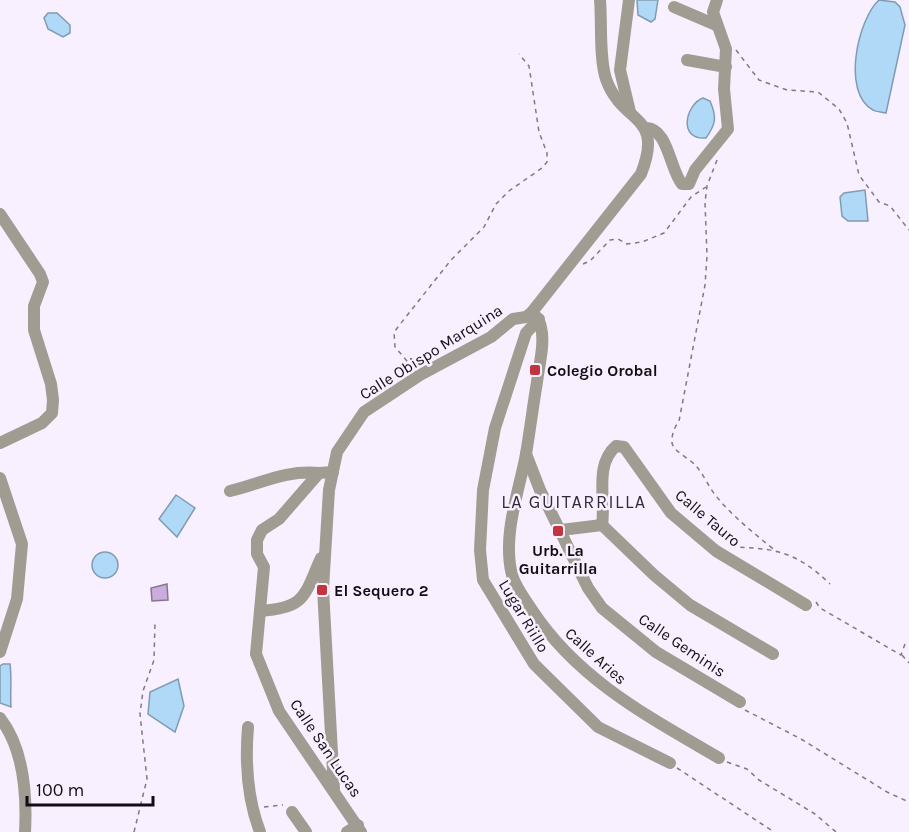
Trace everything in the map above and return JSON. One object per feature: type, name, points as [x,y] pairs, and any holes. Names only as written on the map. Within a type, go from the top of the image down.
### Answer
[{"type":"street","points":[[600,0],[605,75],[610,89],[646,128],[653,128],[660,133],[676,177],[682,184],[689,184],[695,170],[728,129],[724,89],[726,49],[713,12],[717,0]]},
{"type":"street","points":[[629,0],[620,70],[630,113]]},
{"type":"street","points":[[674,7],[716,25]]},
{"type":"street","points":[[687,60],[726,67]]},
{"type":"street","name":"Calle Obispo Marquina","points":[[334,789],[335,769],[323,626],[324,551],[337,452],[364,412],[420,375],[491,337],[513,319],[535,316],[571,261],[641,174],[648,157],[650,141],[646,128]]},
{"type":"street","points":[[0,214],[43,282],[34,306],[34,330],[54,400],[52,413],[42,423],[0,443]]},
{"type":"street","name":"Calle Aries","points":[[535,316],[542,328],[541,354],[526,454],[515,497],[510,546],[512,574],[517,586],[559,647],[624,703],[719,758]]},
{"type":"street","name":"Lugar Riillo","points":[[535,316],[526,333],[495,428],[483,490],[480,550],[483,580],[534,664],[598,727],[670,763]]},
{"type":"street","name":"Calle Tauro","points":[[602,525],[602,476],[609,452],[616,446],[624,447],[671,513],[716,551],[806,605]]},
{"type":"street","name":"Calle Geminis","points":[[526,454],[540,490],[588,588],[602,608],[656,652],[740,702]]},
{"type":"street","points":[[230,491],[262,479],[299,471],[333,472]]},
{"type":"street","name":"Calle San Lucas","points":[[319,473],[279,519],[262,530],[257,540],[257,554],[264,567],[256,654],[275,702],[298,742],[334,789],[355,830]]},
{"type":"street","points":[[0,478],[22,544],[17,599],[0,652]]},
{"type":"street","points":[[515,497],[527,491],[540,490]]},
{"type":"street","points":[[561,530],[602,525],[654,575],[690,604],[773,654]]},
{"type":"street","points":[[260,611],[287,609],[302,599],[324,551]]},
{"type":"street","points":[[0,718],[17,746],[25,794],[25,832]]},
{"type":"street","points":[[248,727],[245,766],[253,814],[260,832]]},
{"type":"street","points":[[292,812],[306,832]]},
{"type":"path","points":[[726,49],[732,48],[736,51],[759,80],[788,90],[818,92],[839,110],[847,123],[859,175],[879,202],[890,206],[909,230]]},
{"type":"path","points":[[420,375],[395,347],[394,332],[451,260],[484,227],[496,204],[547,162],[547,153],[539,132],[529,66],[519,54]]},
{"type":"path","points":[[719,154],[707,186],[705,285],[679,421],[672,441],[674,447],[697,467],[700,475],[718,498],[734,512],[745,529],[777,552]]},
{"type":"path","points":[[571,261],[581,265],[590,261],[610,240],[618,239],[627,244],[635,243],[664,233],[692,197],[707,186]]},
{"type":"path","points":[[716,551],[730,547],[757,548],[796,556],[830,584]]},
{"type":"path","points":[[793,597],[816,602],[820,608],[901,655],[909,663]]},
{"type":"path","points":[[134,832],[147,779],[140,714],[143,691],[154,660],[155,622]]},
{"type":"path","points":[[901,655],[905,644],[909,643]]},
{"type":"path","points":[[740,702],[747,712],[801,739],[869,782],[909,801]]},
{"type":"path","points":[[719,758],[740,769],[747,769],[759,780],[815,814],[836,832]]},
{"type":"path","points":[[670,763],[774,832]]},
{"type":"path","points":[[253,814],[266,806],[283,805],[292,812]]},
{"type":"water","points":[[637,0],[658,0],[655,19],[651,22],[638,15]]},
{"type":"water","points":[[879,0],[895,2],[900,7],[905,25],[886,113],[874,111],[863,101],[857,88],[855,73],[859,39],[871,9]]},
{"type":"water","points":[[48,13],[57,13],[70,25],[70,33],[63,37],[48,29],[44,18]]},
{"type":"water","points":[[703,98],[710,101],[714,112],[714,124],[706,138],[697,137],[691,133],[687,121],[692,107]]},
{"type":"water","points":[[865,190],[868,221],[848,221],[842,216],[840,197],[844,193]]},
{"type":"water","points":[[176,495],[195,508],[177,537],[159,519]]},
{"type":"water","points":[[105,552],[114,556],[118,565],[114,574],[105,578],[96,574],[92,565],[96,556]]},
{"type":"water","points":[[10,664],[11,707],[0,703],[0,666]]},
{"type":"water","points":[[178,679],[184,706],[175,732],[148,714],[150,692]]},
{"type":"building","points":[[167,584],[168,600],[152,601],[151,588]]},
{"type":"place","name":"Colegio Orobal","points":[[535,370]]},
{"type":"place","name":"Urb. La Guitarrilla","points":[[558,531]]},
{"type":"place","name":"El Sequero 2","points":[[322,590]]},
{"type":"district","name":"LA GUITARRILLA","points":[[574,502]]}]
